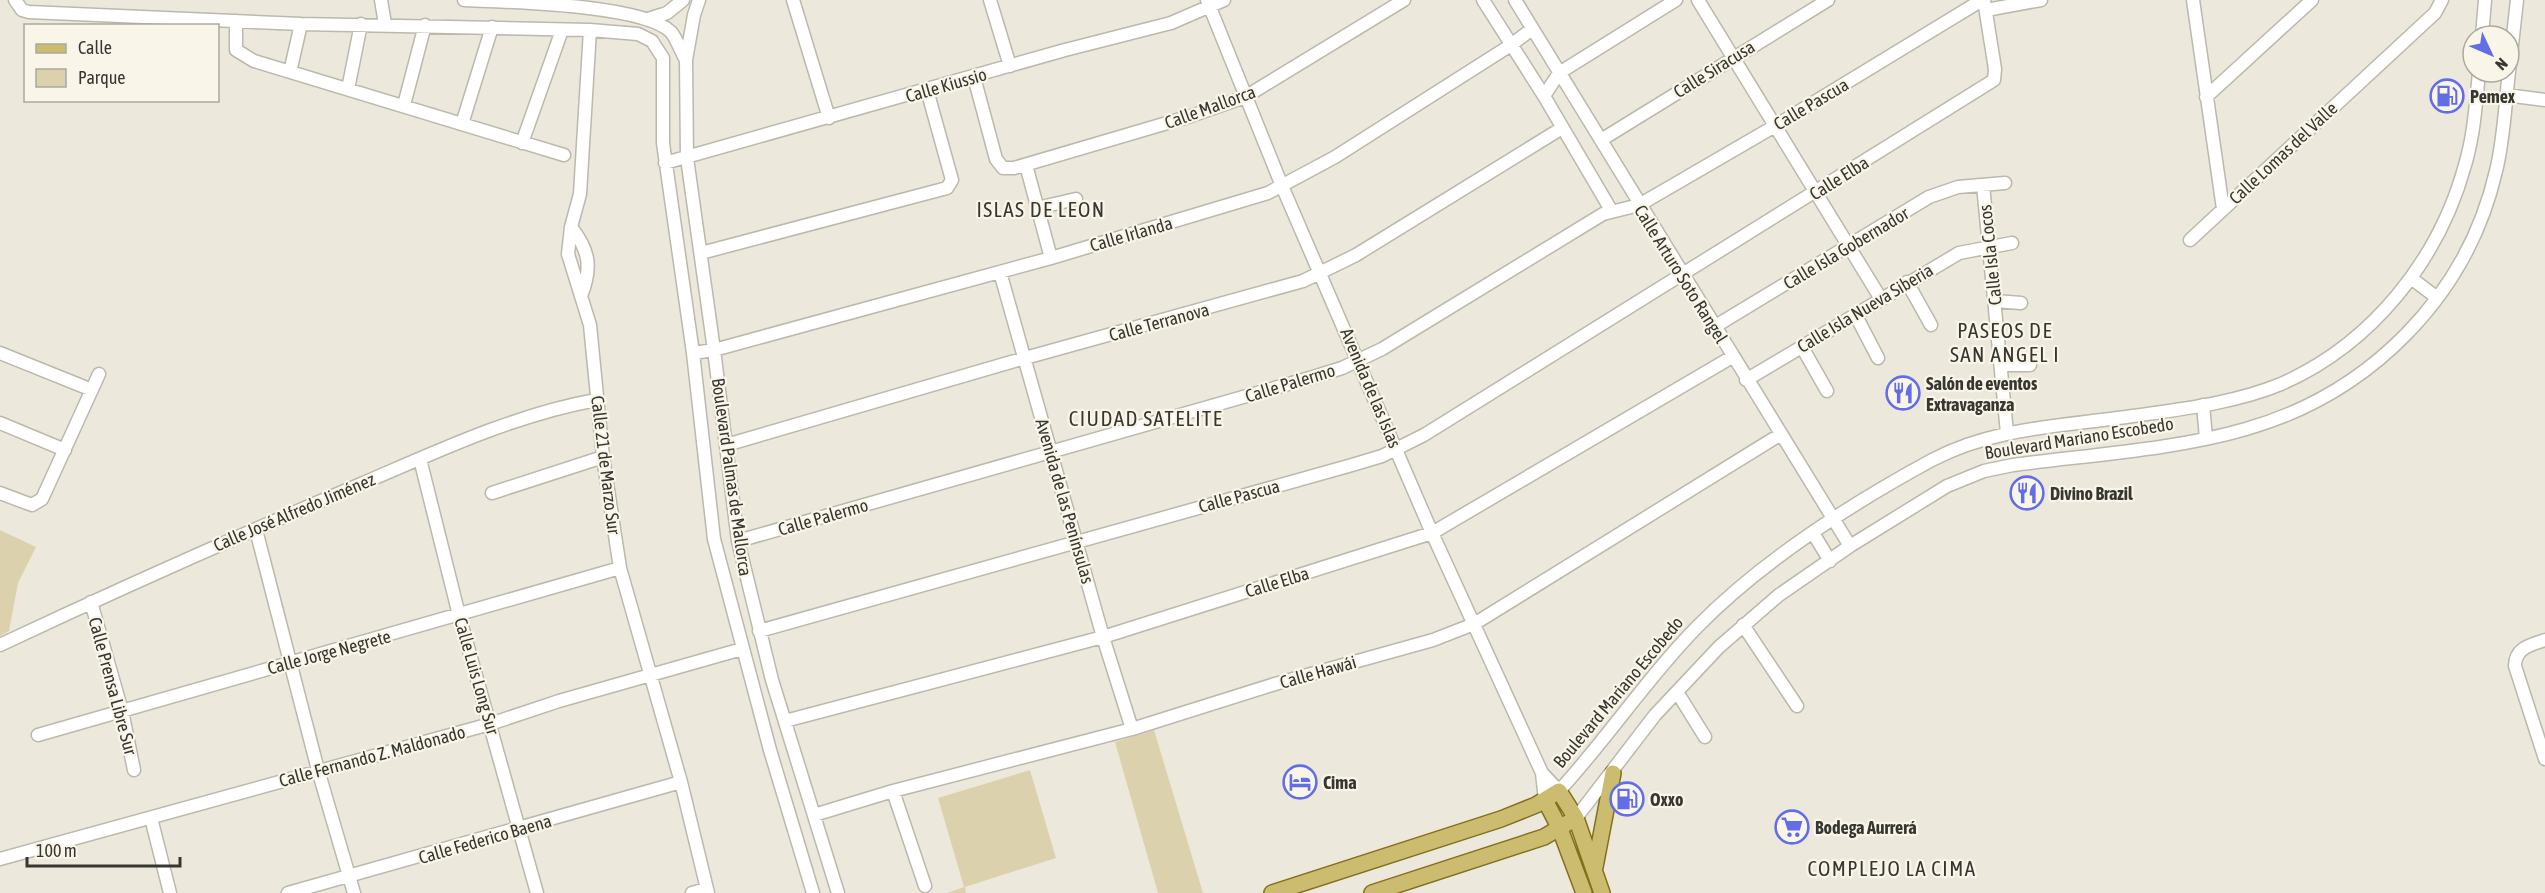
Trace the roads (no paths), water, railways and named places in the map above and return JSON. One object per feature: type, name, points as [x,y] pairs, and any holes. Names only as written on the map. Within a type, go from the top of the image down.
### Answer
[{"type":"main road","points":[[1594,870],[1613,772]]},
{"type":"main road","name":"Boulevard Mariano Escobedo","points":[[1272,893],[1501,819],[1545,800],[1559,791]]},
{"type":"main road","points":[[1559,791],[1576,818],[1602,893]]},
{"type":"main road","points":[[1545,800],[1560,829],[1584,893]]},
{"type":"main road","name":"Boulevard Mariano Escobedo","points":[[1372,893],[1534,840],[1560,829],[1576,818]]},
{"type":"street","points":[[15,0],[22,10],[29,12],[176,22],[237,21],[590,30]]},
{"type":"street","points":[[381,0],[385,24]]},
{"type":"street","points":[[464,0],[576,4],[648,19],[671,32],[686,60]]},
{"type":"street","points":[[648,19],[667,12],[683,0]]},
{"type":"street","name":"Boulevard Palmas de Mallorca","points":[[699,0],[686,60],[687,158],[738,541],[759,631],[838,893]]},
{"type":"street","points":[[793,0],[828,118]]},
{"type":"street","points":[[990,0],[1010,66]]},
{"type":"street","name":"Calle Kiussio","points":[[665,164],[1171,23],[1209,4],[1224,0]]},
{"type":"street","name":"Calle Mallorca","points":[[974,77],[999,164],[1008,169],[1191,116],[1245,97],[1404,0]]},
{"type":"street","points":[[1483,0],[1544,96],[1611,210]]},
{"type":"street","points":[[1544,96],[1559,73],[1676,0]]},
{"type":"street","points":[[1698,0],[1881,298]]},
{"type":"street","name":"Calle Siracusa","points":[[1601,140],[1828,0]]},
{"type":"street","points":[[1984,3],[2041,0]]},
{"type":"street","name":"Calle Lomas del Valle","points":[[2193,0],[2223,209]]},
{"type":"street","points":[[2206,97],[2312,0]]},
{"type":"street","name":"Calle Lomas del Valle","points":[[2223,209],[2435,13],[2442,0]]},
{"type":"street","points":[[2483,24],[2485,0]]},
{"type":"street","name":"Boulevard Mariano Escobedo","points":[[2514,24],[2517,0]]},
{"type":"street","name":"Calle Arturo Soto Rangel","points":[[1518,1],[1532,29],[1681,274],[1850,546]]},
{"type":"street","name":"Calle Elba","points":[[1681,274],[1816,193],[1994,80],[1984,3]]},
{"type":"street","name":"Calle Pascua","points":[[1639,205],[1984,3]]},
{"type":"street","name":"Avenida de las Islas","points":[[1209,4],[1282,186],[1432,532],[1542,773],[1545,800]]},
{"type":"street","points":[[237,21],[234,45],[239,53],[266,66],[404,105],[564,155]]},
{"type":"street","points":[[290,72],[301,24]]},
{"type":"street","points":[[348,89],[361,24]]},
{"type":"street","points":[[404,105],[425,25]]},
{"type":"street","points":[[462,124],[492,27]]},
{"type":"street","name":"Calle Irlanda","points":[[693,353],[714,350],[1051,258],[1244,201],[1282,186],[1335,157],[1511,45],[1532,29]]},
{"type":"street","points":[[522,143],[562,30]]},
{"type":"street","name":"Boulevard Palmas de Mallorca","points":[[590,30],[638,34],[652,41],[663,58],[665,164],[693,353],[714,539],[742,649],[813,893]]},
{"type":"street","name":"Calle 21 de Marzo Sur","points":[[590,30],[580,194],[571,227],[568,254],[590,325],[603,457],[620,568],[681,782],[707,891]]},
{"type":"street","name":"Boulevard Mariano Escobedo","points":[[1559,791],[1699,625],[1762,571],[1813,533],[1905,475],[1980,438],[2203,405],[2278,385],[2312,369],[2340,351],[2368,328],[2410,278],[2433,243],[2456,194],[2470,140],[2477,84]]},
{"type":"street","name":"Boulevard Mariano Escobedo","points":[[1576,818],[1655,715],[1743,625],[1779,595],[1850,546],[1947,486],[1984,471],[2206,438],[2245,429],[2292,414],[2360,376],[2389,351],[2436,297],[2468,246],[2487,201],[2496,170],[2508,84]]},
{"type":"street","points":[[701,253],[787,228],[932,193],[951,185],[927,90]]},
{"type":"street","points":[[2506,96],[2545,100]]},
{"type":"street","name":"Calle Terranova","points":[[726,445],[1025,358],[1272,292],[1321,273],[1562,128]]},
{"type":"street","points":[[1026,165],[1051,258]]},
{"type":"street","name":"Calle Isla Gobernador","points":[[1714,327],[1942,191],[2005,183]]},
{"type":"street","name":"Calle Isla Cocos","points":[[1983,185],[2007,433]]},
{"type":"street","points":[[1037,208],[1076,199]]},
{"type":"street","name":"Calle Palermo","points":[[738,541],[1313,377],[1359,360],[1611,210],[1639,205]]},
{"type":"street","points":[[2190,240],[2223,209]]},
{"type":"street","points":[[571,227],[584,243],[588,273],[581,297]]},
{"type":"street","name":"Calle Isla Nueva Siberia","points":[[1746,380],[1959,253],[2012,243]]},
{"type":"street","name":"Avenida de las Penínsulas","points":[[1000,272],[1103,637],[1132,729]]},
{"type":"street","points":[[574,275],[588,273]]},
{"type":"street","name":"Calle Pascua","points":[[759,631],[1353,465],[1396,448],[1464,412],[1681,274]]},
{"type":"street","points":[[2410,278],[2436,297]]},
{"type":"street","points":[[1907,282],[1931,325]]},
{"type":"street","points":[[1995,301],[2021,303]]},
{"type":"street","points":[[1855,314],[1878,358]]},
{"type":"street","points":[[1802,347],[1827,391]]},
{"type":"street","points":[[0,353],[92,390]]},
{"type":"street","name":"Calle Elba","points":[[785,721],[1103,637],[1432,532],[1732,357]]},
{"type":"street","points":[[2002,365],[2030,365]]},
{"type":"street","points":[[0,493],[32,505],[46,492],[99,374]]},
{"type":"street","name":"Calle José Alfredo Jiménez","points":[[0,645],[178,561],[514,420],[596,400]]},
{"type":"street","points":[[2203,405],[2206,438]]},
{"type":"street","points":[[0,423],[66,450]]},
{"type":"street","name":"Calle Hawái","points":[[814,815],[893,790],[1132,729],[1275,684],[1433,640],[1474,624],[1781,434]]},
{"type":"street","points":[[492,493],[603,457]]},
{"type":"street","name":"Calle Luis Long Sur","points":[[420,459],[459,615],[537,893]]},
{"type":"street","points":[[256,530],[318,770],[354,893]]},
{"type":"street","points":[[1813,533],[1830,561]]},
{"type":"street","name":"Calle Jorge Negrete","points":[[38,735],[620,568]]},
{"type":"street","name":"Calle Prensa Libre Sur","points":[[91,602],[122,711],[134,770]]},
{"type":"street","points":[[1743,625],[1797,706]]},
{"type":"street","points":[[2545,640],[2520,650],[2515,660],[2517,675],[2539,720],[2545,759]]},
{"type":"street","name":"Calle Fernando Z. Maldonado","points":[[0,860],[490,724],[649,674],[742,649]]},
{"type":"street","points":[[1677,692],[1705,737]]},
{"type":"street","name":"Avenida de las Islas","points":[[1542,773],[1559,791]]},
{"type":"street","name":"Calle Federico Baena","points":[[288,893],[519,830],[681,782]]},
{"type":"street","points":[[893,790],[925,886]]},
{"type":"street","points":[[151,818],[170,893]]},
{"type":"street","points":[[692,893],[707,891]]},
{"type":"place","name":"Pemex","points":[[2447,96]]},
{"type":"place","name":"Salón de eventos Extravaganza","points":[[1903,393]]},
{"type":"place","name":"Divino Brazil","points":[[2027,493]]},
{"type":"place","name":"Cima","points":[[1300,782]]},
{"type":"place","name":"Oxxo","points":[[1627,799]]},
{"type":"place","name":"Bodega Aurrerá","points":[[1792,827]]},
{"type":"district","name":"ISLAS DE LEON","points":[[1041,209]]},
{"type":"district","name":"PASEOS DE SAN ANGEL I","points":[[2005,342]]},
{"type":"district","name":"CIUDAD SATELITE","points":[[1146,418]]},
{"type":"district","name":"COMPLEJO LA CIMA","points":[[1892,868]]}]
